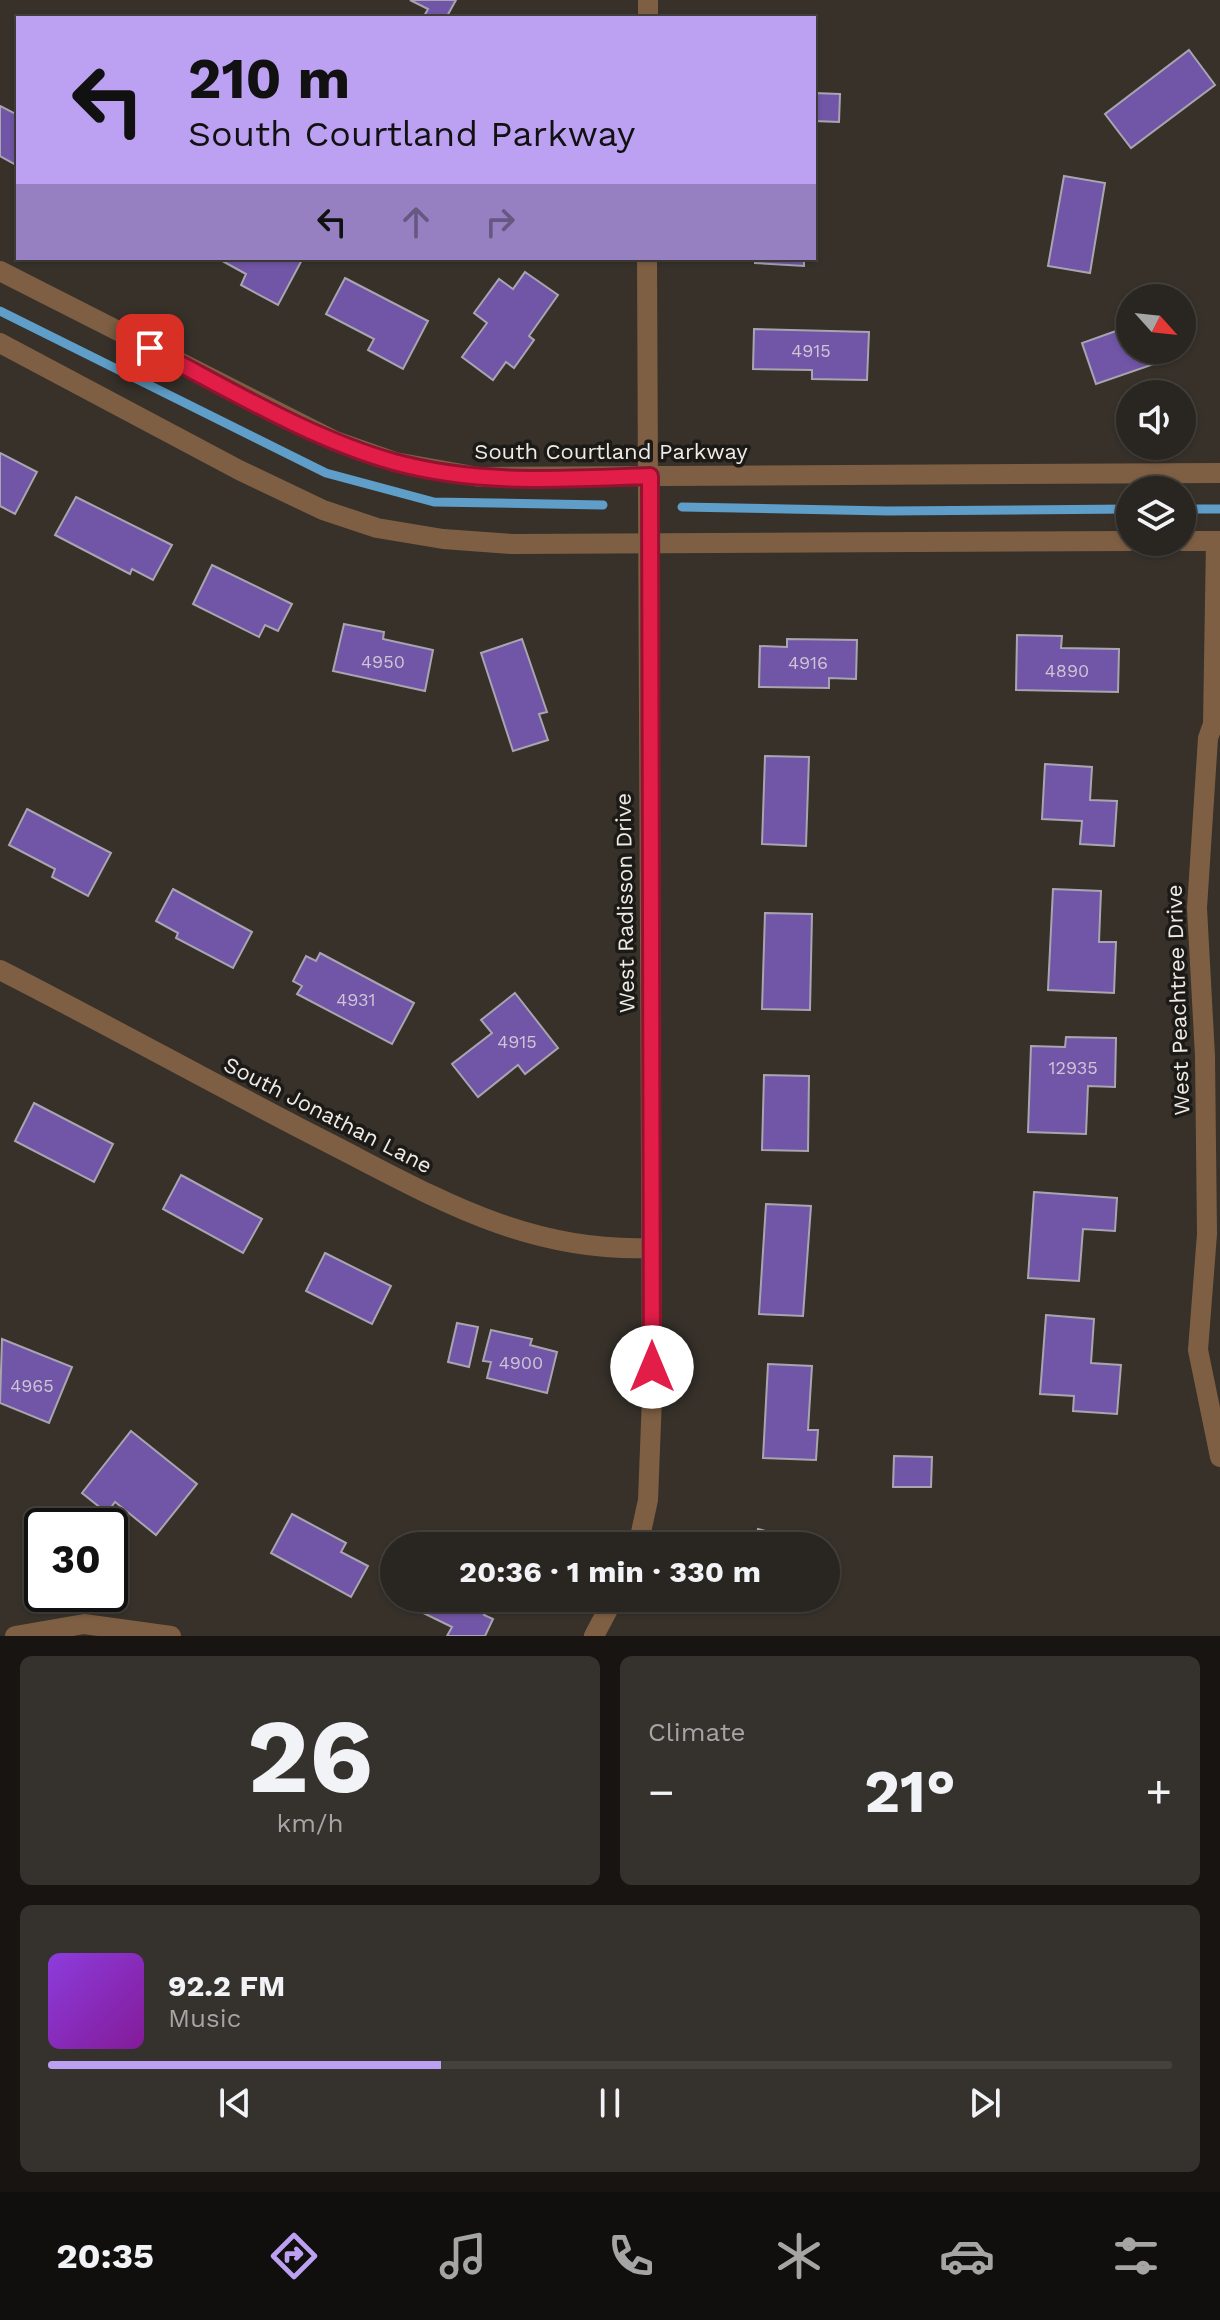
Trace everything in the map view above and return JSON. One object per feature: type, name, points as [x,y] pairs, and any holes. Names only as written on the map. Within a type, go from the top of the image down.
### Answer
[{"type":"street","name":"West Radisson Drive","points":[[641,1532],[648,1500],[650,1463],[650,476],[647,260]]},
{"type":"street","name":"South Courtland Parkway","points":[[0,271],[335,441],[395,462],[479,477],[1220,473]]},
{"type":"street","points":[[0,343],[239,470],[323,510],[377,528],[443,539],[512,544],[1116,541]]},
{"type":"street","points":[[1196,541],[1218,541]]},
{"type":"street","name":"West Peachtree Drive","points":[[1218,541],[1213,724],[1202,807],[1197,908],[1198,991],[1205,1056],[1207,1234],[1198,1350],[1220,1457]]},
{"type":"street","name":"South Jonathan Lane","points":[[0,970],[439,1199],[544,1240],[610,1249],[651,1248]]},
{"type":"street","points":[[594,1636],[607,1612]]},
{"type":"street","points":[[15,1636],[84,1624],[171,1636]]},
{"type":"building","points":[[410,0],[456,0],[447,16],[424,16],[428,9]]},
{"type":"building","points":[[1189,50],[1215,85],[1131,148],[1105,114]]},
{"type":"building","points":[[816,93],[840,94],[839,122],[816,121]]},
{"type":"building","points":[[0,106],[16,114],[16,165],[0,156]]},
{"type":"building","points":[[1064,176],[1105,183],[1090,273],[1048,266]]},
{"type":"building","points":[[221,260],[302,260],[278,305],[241,285],[246,274]]},
{"type":"building","points":[[755,260],[804,260],[804,266],[755,263]]},
{"type":"building","points":[[525,272],[558,295],[529,336],[534,340],[514,368],[506,362],[493,380],[462,357],[487,323],[474,313],[499,279],[513,289]]},
{"type":"building","points":[[345,278],[428,321],[403,369],[368,350],[374,339],[326,314]]},
{"type":"building","points":[[754,329],[869,332],[867,380],[812,379],[812,370],[753,369]]},
{"type":"building","points":[[1116,331],[1116,364],[1154,364],[1096,384],[1082,343]]},
{"type":"building","points":[[0,453],[37,472],[15,514],[0,506]]},
{"type":"building","points":[[76,497],[172,545],[153,580],[132,569],[130,574],[55,535]]},
{"type":"building","points":[[212,565],[292,604],[278,631],[265,625],[259,637],[193,604]]},
{"type":"building","points":[[344,624],[384,632],[383,639],[433,650],[425,691],[333,671]]},
{"type":"building","points":[[1017,635],[1062,636],[1061,648],[1119,649],[1118,692],[1016,690]]},
{"type":"building","points":[[522,639],[547,712],[539,714],[548,740],[513,751],[481,653]]},
{"type":"building","points":[[787,639],[857,640],[856,679],[829,678],[829,688],[759,687],[760,646],[787,647]]},
{"type":"building","points":[[765,756],[809,757],[806,846],[762,844]]},
{"type":"building","points":[[1045,764],[1092,767],[1090,800],[1117,801],[1114,846],[1080,844],[1082,821],[1042,819]]},
{"type":"building","points":[[27,809],[111,853],[88,896],[52,877],[55,869],[9,845]]},
{"type":"building","points":[[173,889],[252,932],[233,968],[176,938],[178,933],[156,921]]},
{"type":"building","points":[[1053,889],[1101,891],[1099,942],[1116,942],[1114,993],[1048,990]]},
{"type":"building","points":[[765,913],[812,914],[810,1010],[762,1009]]},
{"type":"building","points":[[320,953],[414,1003],[392,1044],[297,994],[302,986],[293,981],[306,956],[316,961]]},
{"type":"building","points":[[515,993],[558,1048],[525,1074],[518,1065],[478,1097],[452,1064],[492,1033],[481,1020]]},
{"type":"building","points":[[1066,1037],[1116,1038],[1115,1087],[1088,1086],[1086,1134],[1028,1132],[1031,1046],[1065,1047]]},
{"type":"building","points":[[764,1075],[809,1076],[808,1151],[762,1150]]},
{"type":"building","points":[[34,1103],[113,1144],[94,1182],[15,1141]]},
{"type":"building","points":[[181,1175],[262,1219],[243,1253],[163,1209]]},
{"type":"building","points":[[1034,1192],[1117,1198],[1115,1231],[1083,1229],[1079,1281],[1028,1278]]},
{"type":"building","points":[[766,1204],[811,1206],[803,1316],[759,1314]]},
{"type":"building","points":[[325,1253],[391,1286],[372,1324],[306,1291]]},
{"type":"building","points":[[1046,1315],[1094,1319],[1091,1363],[1121,1365],[1117,1414],[1073,1411],[1074,1396],[1040,1394]]},
{"type":"building","points":[[457,1323],[478,1327],[469,1367],[448,1362]]},
{"type":"building","points":[[491,1330],[532,1339],[530,1345],[557,1352],[547,1393],[487,1378],[491,1362],[483,1361]]},
{"type":"building","points":[[2,1339],[72,1367],[49,1423],[0,1403]]},
{"type":"building","points":[[768,1364],[812,1366],[808,1430],[818,1430],[816,1460],[763,1458]]},
{"type":"building","points":[[131,1431],[197,1484],[156,1535],[128,1512],[128,1508],[115,1502],[111,1508],[101,1508],[82,1493]]},
{"type":"building","points":[[894,1456],[932,1457],[931,1487],[893,1487]]},
{"type":"building","points":[[292,1514],[346,1543],[341,1552],[368,1566],[351,1597],[271,1553]]},
{"type":"building","points":[[421,1612],[485,1612],[484,1615],[493,1619],[485,1636],[447,1636],[452,1627]]},
{"type":"waterway","points":[[0,311],[326,473],[434,502],[603,505]]},
{"type":"waterway","points":[[682,507],[888,511],[1116,509]]},
{"type":"waterway","points":[[1196,509],[1220,509]]},
{"type":"route","points":[[150,348],[335,441],[395,462],[479,477],[552,479],[650,476],[648,786],[652,1367]]}]
